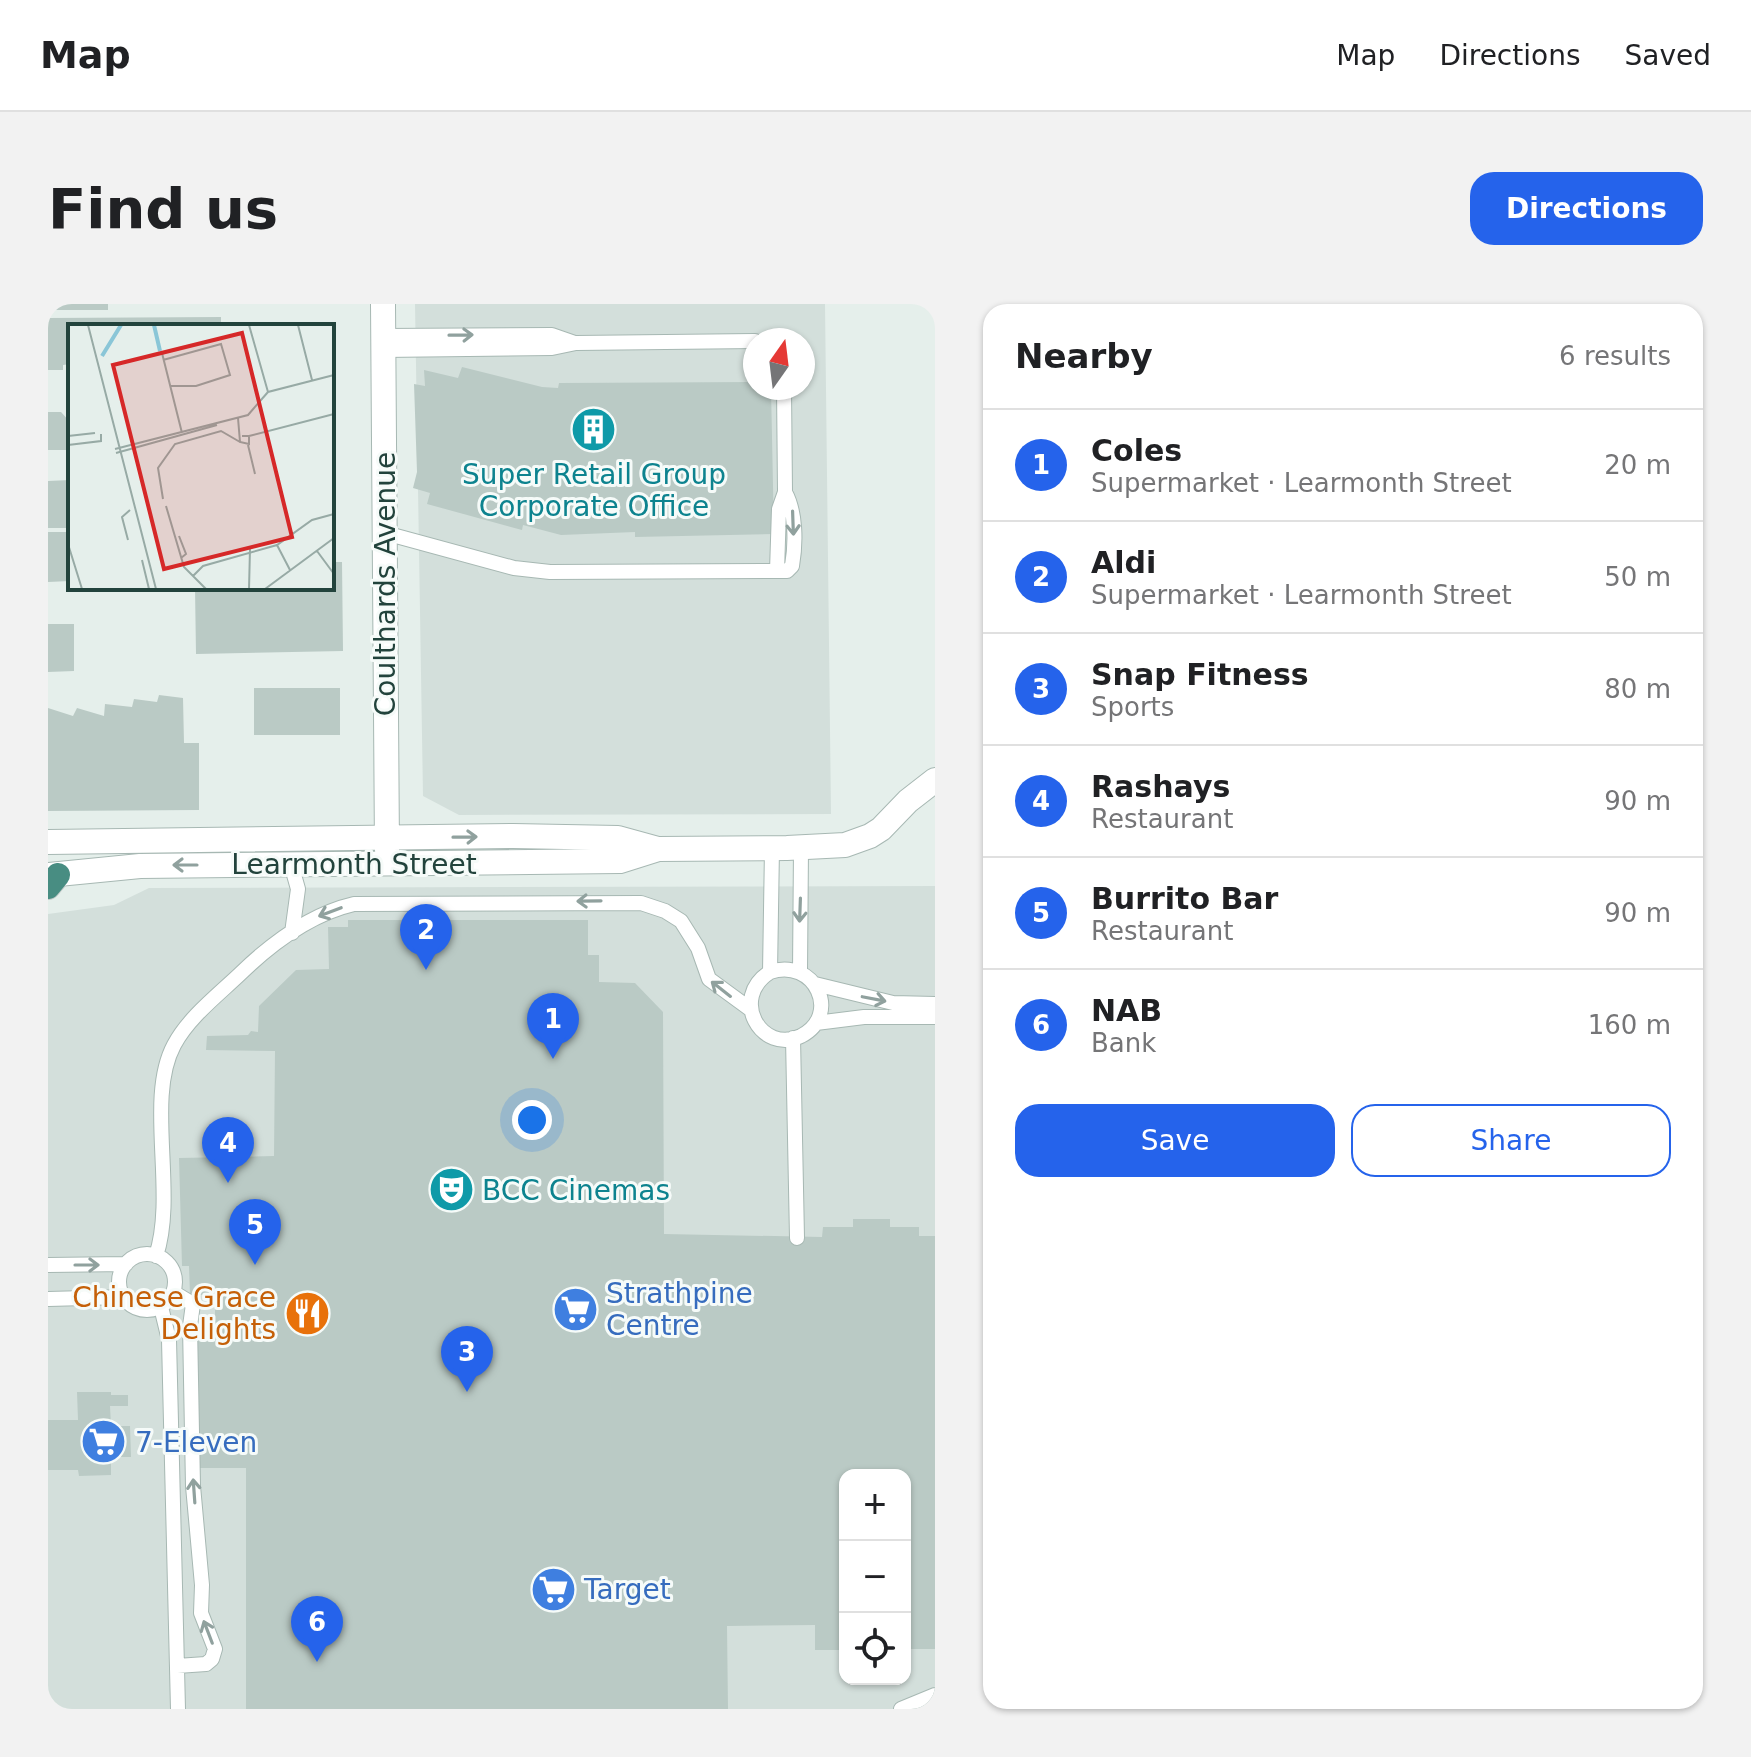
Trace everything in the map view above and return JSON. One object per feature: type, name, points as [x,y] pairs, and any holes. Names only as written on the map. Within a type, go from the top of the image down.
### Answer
[{"type":"street","name":"Coulthards Avenue","points":[[383,304],[388,864]]},
{"type":"street","name":"Learmonth Street","points":[[48,842],[387,837],[618,838],[658,849],[845,845],[870,836],[935,780]]},
{"type":"street","points":[[271,839],[282,864]]},
{"type":"street","name":"Learmonth Street","points":[[51,879],[140,866],[620,861],[658,849]]},
{"type":"lane","points":[[383,343],[552,335],[576,343],[743,341]]},
{"type":"lane","points":[[385,533],[514,568],[550,572],[787,571],[794,557],[793,506],[785,492],[784,400]]},
{"type":"lane","points":[[770,972],[772,848]]},
{"type":"lane","points":[[800,972],[801,848]]},
{"type":"lane","points":[[282,864],[298,889],[292,933]]},
{"type":"lane","points":[[156,1256],[164,1224],[162,1107],[169,1056],[180,1035],[261,954],[319,916],[354,904],[641,903],[665,911],[681,921],[691,933],[709,979],[750,1009],[761,1030],[794,1045]]},
{"type":"lane","points":[[750,1009],[757,982],[770,972],[790,969],[800,972],[815,984],[893,1003],[935,1004]]},
{"type":"lane","points":[[815,984],[821,1003],[816,1023]]},
{"type":"lane","points":[[797,1238],[794,1045],[816,1023],[864,1017],[935,1017]]},
{"type":"lane","points":[[48,1265],[126,1264],[140,1255],[156,1256],[164,1260],[173,1275],[173,1292],[161,1307],[136,1308],[123,1297],[119,1280],[126,1264]]},
{"type":"lane","points":[[173,1292],[193,1304],[190,1326],[193,1486],[202,1585],[201,1613],[215,1649],[212,1659],[206,1664],[177,1666]]},
{"type":"lane","points":[[48,1299],[123,1297]]},
{"type":"lane","points":[[161,1307],[169,1340],[178,1709]]},
{"type":"lane","points":[[901,1709],[935,1695]]},
{"type":"shaded area","points":[[415,304],[825,304],[831,814],[459,815],[423,796]]},
{"type":"shaded area","name":"Strathpine Centre","points":[[935,886],[935,1709],[48,1709],[48,914],[114,905],[149,888]]},
{"type":"building","points":[[48,304],[108,304],[108,310],[48,310]]},
{"type":"building","points":[[221,317],[221,324],[68,324],[68,364],[63,365],[63,370],[48,370],[48,318]]},
{"type":"building","name":"Super Retail Group Corporate Office","points":[[462,367],[542,387],[558,388],[559,383],[743,382],[743,400],[771,400],[774,534],[635,537],[635,532],[561,535],[523,525],[522,530],[427,504],[430,493],[413,488],[417,472],[414,384],[425,386],[424,370],[458,378]]},
{"type":"building","points":[[48,412],[61,412],[68,420],[68,450],[48,450]]},
{"type":"building","points":[[68,480],[68,528],[48,528],[48,481]]},
{"type":"building","points":[[48,532],[68,532],[68,581],[48,582]]},
{"type":"building","points":[[334,562],[342,562],[343,651],[196,654],[195,590],[334,590]]},
{"type":"building","points":[[48,624],[74,624],[74,671],[48,672]]},
{"type":"building","points":[[254,688],[340,688],[340,735],[254,735]]},
{"type":"building","points":[[159,695],[183,698],[184,743],[199,743],[199,810],[48,811],[48,708],[73,716],[77,708],[104,716],[105,704],[132,707],[134,699],[157,702]]},
{"type":"building","name":"Strathpine Centre","points":[[348,920],[588,920],[588,955],[599,955],[599,982],[635,983],[663,1012],[664,1234],[822,1237],[823,1227],[853,1227],[853,1219],[890,1219],[890,1227],[919,1227],[919,1236],[935,1236],[935,1649],[911,1649],[911,1469],[839,1469],[839,1650],[815,1650],[815,1625],[727,1626],[728,1709],[246,1709],[246,1468],[197,1468],[196,1323],[215,1323],[215,1295],[190,1295],[189,1266],[182,1266],[179,1158],[274,1156],[275,1051],[206,1050],[207,1036],[258,1032],[259,1006],[296,970],[329,969],[328,927],[348,927]]},
{"type":"building","name":"7-Eleven","points":[[77,1392],[128,1395],[128,1406],[110,1406],[111,1426],[130,1426],[131,1457],[111,1457],[111,1475],[79,1476],[78,1470],[48,1470],[48,1420],[78,1420]]},
{"type":"place","name":"Super Retail Group Corporate Office","points":[[594,430]]},
{"type":"place","name":"Aldi","points":[[426,970]]},
{"type":"place","name":"Coles","points":[[553,1059]]},
{"type":"place","name":"Rashays","points":[[228,1183]]},
{"type":"place","name":"BCC Cinemas","points":[[451,1190]]},
{"type":"place","name":"Burrito Bar","points":[[255,1265]]},
{"type":"place","name":"Strathpine Centre","points":[[575,1309]]},
{"type":"place","name":"Chinese Grace Delights","points":[[307,1313]]},
{"type":"place","name":"Snap Fitness","points":[[467,1392]]},
{"type":"place","name":"7-Eleven","points":[[104,1442]]},
{"type":"place","name":"Target","points":[[553,1589]]},
{"type":"place","name":"NAB","points":[[317,1662]]}]
